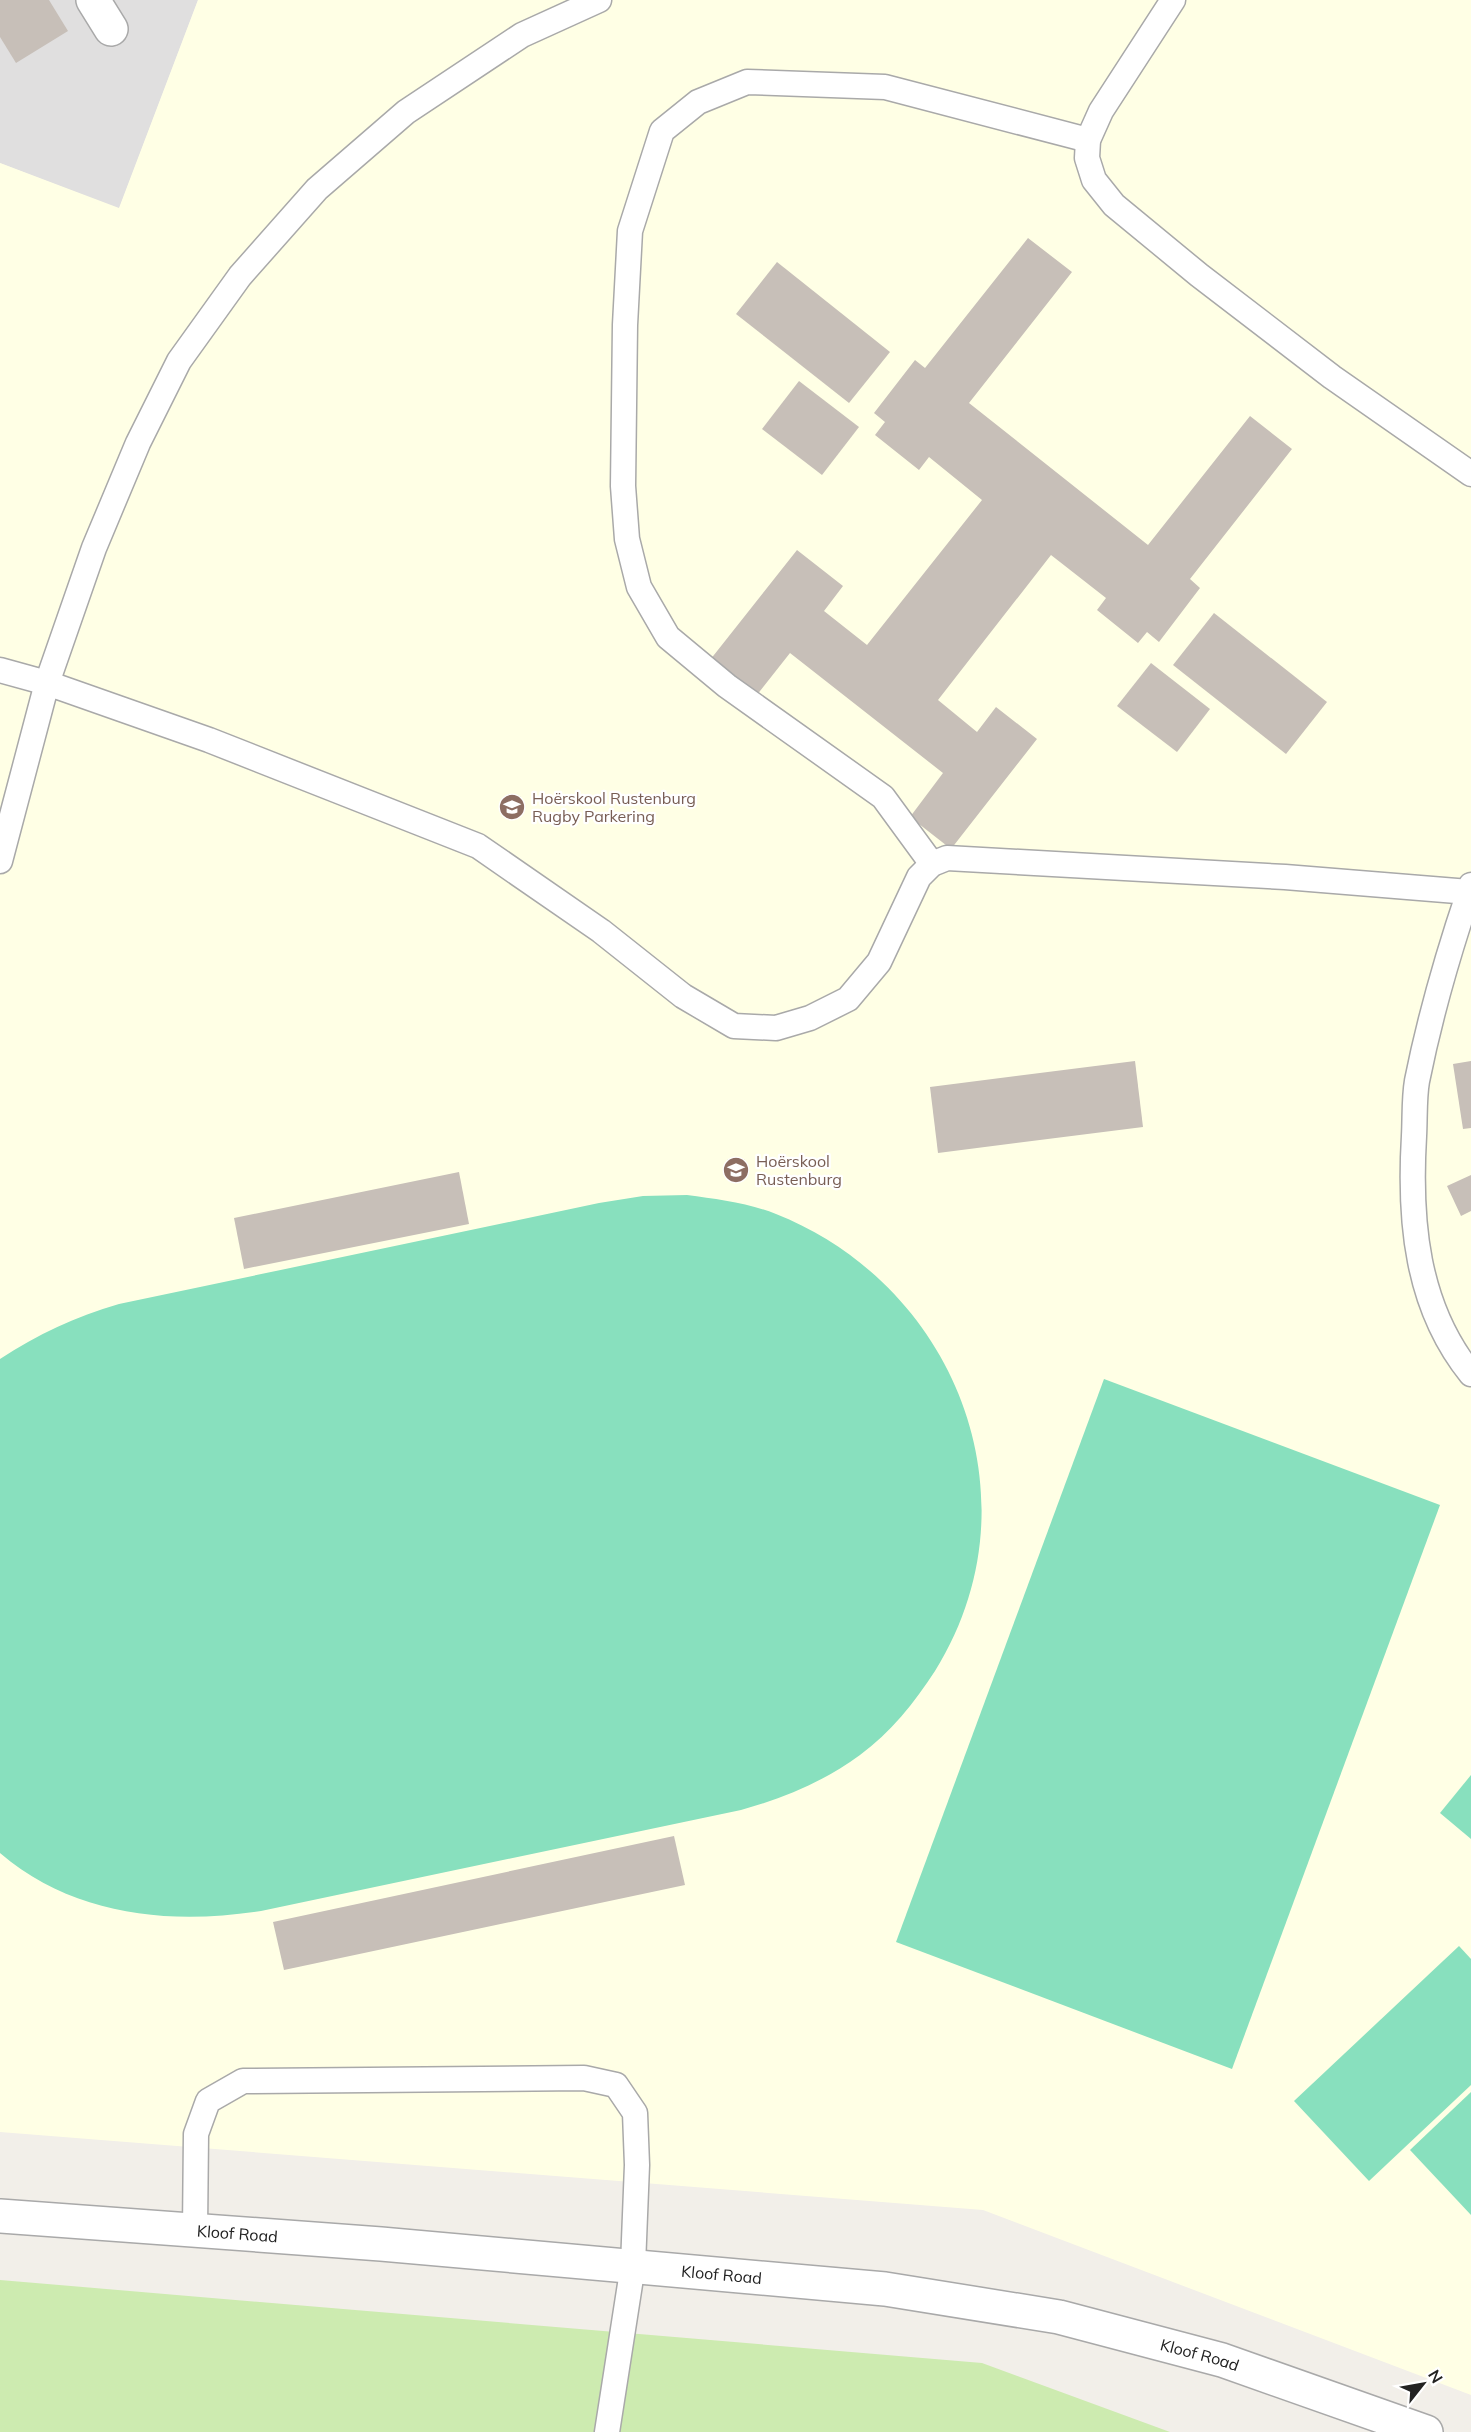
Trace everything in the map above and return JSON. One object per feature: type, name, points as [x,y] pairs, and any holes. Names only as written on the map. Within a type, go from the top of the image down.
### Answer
[{"type":"street","points":[[93,0],[111,29]]},
{"type":"street","name":"Kloof Road","points":[[0,2216],[633,2265],[885,2289],[1059,2317],[1222,2360],[1426,2432]]},
{"type":"lane","points":[[0,861],[47,683],[94,548],[138,443],[179,361],[240,276],[317,189],[406,112],[522,35],[599,0]]},
{"type":"lane","points":[[1173,0],[1101,111],[1088,140],[1087,158],[1094,180],[1114,206],[1332,377],[1471,474]]},
{"type":"lane","points":[[932,864],[883,797],[727,686],[668,637],[639,587],[627,539],[623,486],[625,325],[630,231],[662,131],[698,102],[747,82],[885,87],[1088,140]]},
{"type":"lane","points":[[0,670],[47,683],[209,740],[478,846],[601,931],[683,996],[734,1026],[776,1028],[810,1018],[848,999],[879,962],[919,877],[932,864],[947,858],[1014,860],[1470,888],[1443,971],[1417,1083],[1413,1155],[1414,1228],[1420,1269],[1436,1320],[1471,1374]]},
{"type":"lane","points":[[195,2230],[196,2134],[208,2102],[243,2080],[584,2078],[616,2085],[635,2113],[637,2166],[633,2265],[607,2432]]},
{"type":"shaded area","points":[[0,0],[198,0],[119,209],[0,163]]},
{"type":"shaded area","name":"Hoërskool Rustenburg","points":[[198,0],[1471,0],[1471,2395],[983,2210],[0,2132],[0,163],[119,208]]},
{"type":"green space","points":[[687,1195],[765,1210],[839,1247],[892,1292],[934,1345],[963,1406],[979,1471],[980,1538],[966,1606],[935,1671],[919,1694],[882,1737],[846,1765],[817,1781],[773,1800],[741,1810],[261,1911],[192,1917],[124,1911],[91,1903],[59,1891],[29,1874],[0,1853],[0,1359],[57,1327],[119,1304],[599,1203],[643,1196]]},
{"type":"green space","points":[[1104,1379],[1440,1505],[1232,2069],[896,1942]]},
{"type":"green space","points":[[1471,1775],[1471,1839],[1440,1813]]},
{"type":"green space","points":[[1459,1946],[1471,1959],[1471,2085],[1369,2181],[1294,2101]]},
{"type":"green space","points":[[1471,2092],[1471,2215],[1410,2150]]},
{"type":"green space","points":[[0,2280],[982,2363],[1170,2432],[0,2432]]},
{"type":"building","points":[[0,0],[49,0],[68,31],[16,63],[0,37]]},
{"type":"building","points":[[1028,238],[1072,272],[969,403],[1148,545],[1250,416],[1292,449],[1190,579],[1200,588],[1159,642],[1147,632],[1138,643],[1097,610],[1106,598],[1051,555],[938,700],[977,732],[996,707],[1037,739],[951,849],[910,817],[943,773],[790,653],[756,696],[710,660],[797,550],[843,586],[824,611],[867,645],[982,500],[929,457],[919,470],[875,435],[885,422],[874,413],[915,360],[925,368]]},
{"type":"building","points":[[777,262],[890,352],[849,403],[736,314]]},
{"type":"building","points":[[799,381],[859,427],[822,475],[762,429]]},
{"type":"building","points":[[1214,613],[1327,702],[1286,754],[1173,665]]},
{"type":"building","points":[[1151,663],[1210,709],[1177,752],[1117,706]]},
{"type":"building","points":[[1135,1061],[1143,1127],[938,1153],[930,1087]]},
{"type":"building","points":[[1471,1061],[1471,1128],[1463,1129],[1453,1064]]},
{"type":"building","points":[[459,1172],[469,1224],[244,1269],[234,1218]]},
{"type":"building","points":[[1471,1175],[1471,1211],[1461,1216],[1447,1186]]},
{"type":"building","points":[[674,1836],[685,1885],[284,1970],[273,1922]]},
{"type":"place","name":"Hoërskool Rustenburg Rugby Parkering","points":[[512,807]]},
{"type":"place","name":"Hoërskool Rustenburg","points":[[736,1170]]}]
